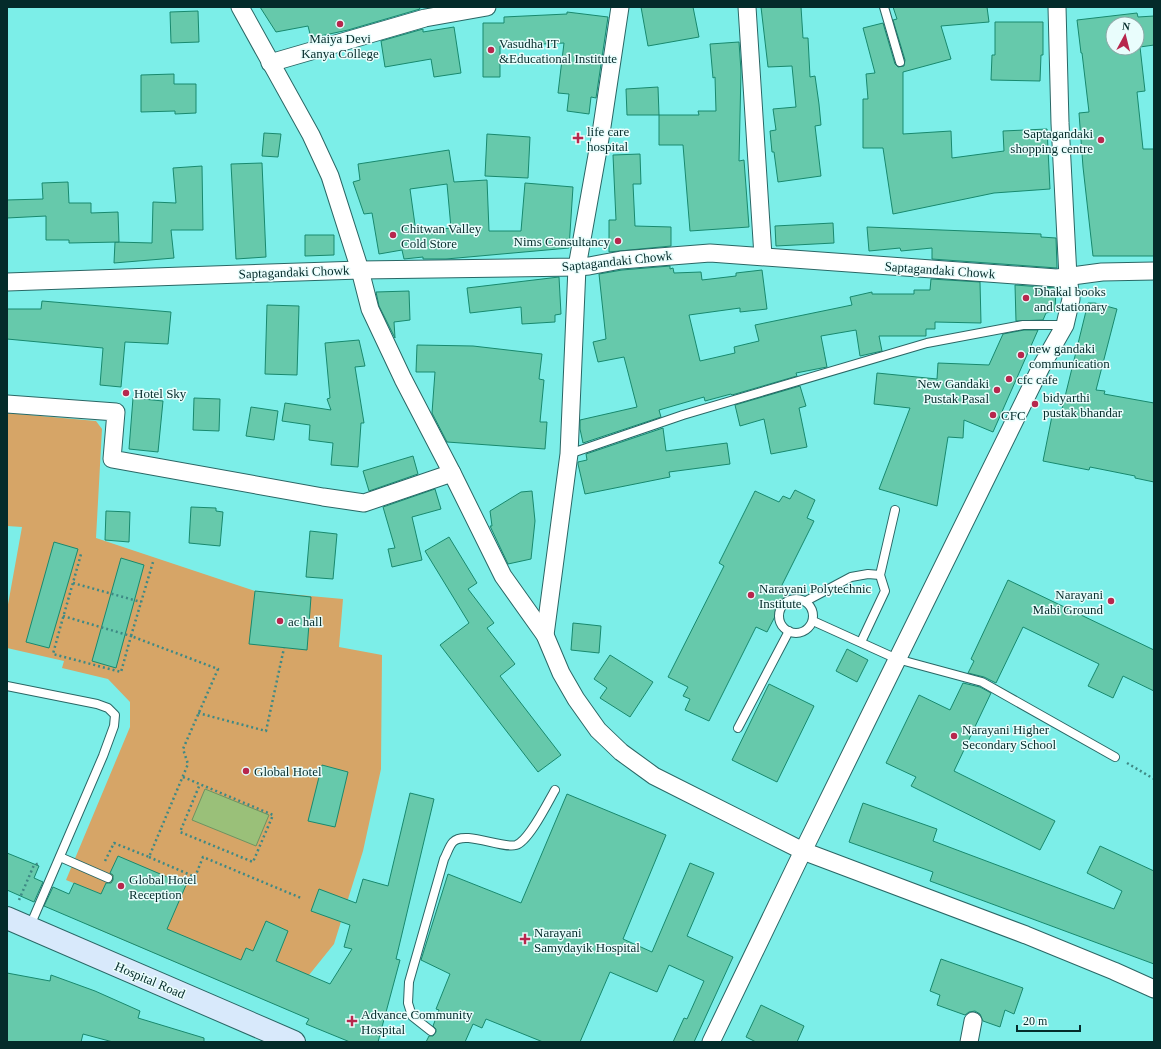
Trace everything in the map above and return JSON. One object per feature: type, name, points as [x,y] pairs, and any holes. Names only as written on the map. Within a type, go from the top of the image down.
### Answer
[{"type":"street","points":[[240,7],[311,135],[330,176],[360,270],[370,309],[403,379],[503,576],[544,635],[561,673],[576,699],[598,730],[621,752],[654,776],[803,851],[1026,935],[1114,970],[1154,988]]},
{"type":"street","points":[[270,63],[424,18],[487,7]]},
{"type":"street","points":[[544,635],[569,454],[577,267],[601,133],[620,7]]},
{"type":"street","points":[[747,7],[763,256]]},
{"type":"street","points":[[712,1042],[897,659],[1041,367],[1065,325],[1071,300],[1068,277],[1060,123],[1057,7]]},
{"type":"street","name":"Saptagandaki Chowk","points":[[7,282],[360,270],[577,267],[621,260],[710,253],[1057,278],[1102,272],[1154,271]]},
{"type":"street","points":[[7,404],[116,412],[112,459],[323,497],[364,503],[452,473]]},
{"type":"street","name":"Hospital Road","points":[[16,922],[292,1042]]},
{"type":"street","points":[[969,1042],[974,1021]]},
{"type":"lane","points":[[884,7],[900,62]]},
{"type":"lane","points":[[569,454],[683,415],[927,343],[1023,325],[1065,325]]},
{"type":"lane","points":[[861,642],[885,591],[880,575],[895,510]]},
{"type":"lane","points":[[806,601],[851,576],[868,574],[880,575]]},
{"type":"lane","points":[[790,599],[801,599],[806,601],[813,610],[813,621],[810,626],[802,632],[798,633],[789,631],[780,623],[779,617],[781,606],[790,599]]},
{"type":"lane","points":[[813,621],[897,659],[982,682],[1115,757]]},
{"type":"lane","points":[[738,728],[789,631]]},
{"type":"lane","points":[[7,686],[97,704],[108,708],[115,715],[114,726],[104,756],[56,867],[16,922]]},
{"type":"lane","points":[[431,1031],[412,1016],[408,1003],[409,982],[444,859],[452,842],[460,838],[506,845],[516,845],[523,841],[534,827],[555,790]]},
{"type":"lane","points":[[60,857],[108,878]]},
{"type":"path","points":[[81,554],[53,654],[121,672],[153,562]]},
{"type":"path","points":[[73,583],[141,602]]},
{"type":"path","points":[[63,616],[131,636],[218,669],[183,749],[188,764],[149,857]]},
{"type":"path","points":[[198,713],[266,731],[284,648]]},
{"type":"path","points":[[1115,757],[1154,779]]},
{"type":"path","points":[[183,777],[273,814],[253,862],[180,832],[200,784]]},
{"type":"path","points":[[109,854],[114,842],[195,877],[203,857],[301,898]]},
{"type":"path","points":[[16,922],[34,864],[44,862],[56,867]]},
{"type":"shaded area","name":"Global Hotel","points":[[7,413],[96,421],[102,429],[96,538],[255,591],[343,599],[339,647],[382,655],[381,769],[363,851],[334,944],[309,975],[293,1012],[88,925],[101,894],[66,880],[130,727],[130,702],[108,679],[62,668],[64,661],[7,648],[7,610],[22,527],[7,526]]},
{"type":"shaded area","points":[[205,789],[269,815],[256,846],[192,820]]},
{"type":"building","points":[[260,7],[419,7],[420,9],[348,30],[311,38],[308,26],[276,32]]},
{"type":"building","points":[[641,7],[693,7],[699,37],[648,46]]},
{"type":"building","points":[[761,7],[801,7],[803,38],[808,38],[810,77],[815,76],[819,104],[821,125],[815,126],[821,176],[778,182],[774,152],[772,152],[770,131],[776,130],[773,109],[796,107],[792,66],[768,67]]},
{"type":"building","points":[[893,7],[987,7],[989,22],[941,26],[951,59],[903,72],[903,134],[951,131],[952,158],[1004,151],[1003,131],[1047,129],[1050,189],[994,193],[893,214],[883,148],[863,148],[863,99],[868,99],[866,74],[875,73],[863,28],[883,23],[895,64],[898,67],[904,66],[905,60],[893,20],[897,19]]},
{"type":"building","points":[[198,11],[199,42],[171,43],[170,12]]},
{"type":"building","points":[[567,12],[608,17],[596,98],[591,97],[589,114],[567,111],[569,94],[558,93],[564,43],[500,46],[500,77],[483,77],[483,23],[504,23],[504,17],[567,14]]},
{"type":"building","points":[[1137,13],[1138,16],[1111,16]]},
{"type":"building","points":[[1154,16],[1154,45],[1145,46],[1145,17]]},
{"type":"building","points":[[1105,17],[1105,56],[1141,56],[1145,91],[1137,92],[1143,149],[1154,149],[1154,256],[1093,256],[1083,167],[1079,113],[1089,112],[1077,20]]},
{"type":"building","points":[[995,22],[1043,22],[1043,55],[1041,55],[1040,81],[991,80],[992,55],[995,55]]},
{"type":"building","points":[[454,27],[461,73],[434,77],[431,59],[385,67],[381,41],[423,29],[423,32]]},
{"type":"building","points":[[739,42],[741,71],[739,161],[744,160],[749,227],[690,231],[683,145],[659,145],[659,115],[699,115],[698,111],[716,111],[715,77],[713,78],[710,44]]},
{"type":"building","points":[[174,74],[174,84],[196,84],[196,113],[175,114],[175,111],[141,112],[141,75]]},
{"type":"building","points":[[658,87],[659,115],[627,115],[626,89]]},
{"type":"building","points":[[264,133],[281,134],[278,157],[262,156]]},
{"type":"building","points":[[487,134],[530,137],[528,178],[485,176]]},
{"type":"building","points":[[449,150],[454,182],[487,180],[489,231],[521,231],[525,183],[573,187],[569,248],[446,259],[423,259],[423,257],[404,259],[402,250],[379,254],[372,213],[364,214],[353,182],[360,180],[358,164]],"holes":[[[447,184],[451,228],[416,232],[410,189]]]},
{"type":"building","points":[[640,154],[641,184],[633,184],[635,226],[671,227],[671,246],[609,252],[609,220],[616,220],[613,155]]},
{"type":"building","points":[[262,163],[266,257],[236,259],[231,164]]},
{"type":"building","points":[[202,166],[203,230],[171,230],[174,258],[114,263],[115,242],[152,243],[153,202],[176,203],[173,168]]},
{"type":"building","points":[[68,182],[69,203],[91,203],[91,213],[118,212],[119,242],[69,243],[69,240],[46,240],[46,216],[7,218],[7,200],[43,199],[42,183]]},
{"type":"building","points":[[833,223],[834,243],[776,246],[775,226]]},
{"type":"building","points":[[867,227],[1041,234],[1041,237],[1056,238],[1057,268],[932,259],[932,248],[901,251],[900,248],[869,251]]},
{"type":"building","points":[[305,235],[334,235],[334,255],[305,256]]},
{"type":"building","points":[[670,266],[670,269],[673,268],[674,273],[701,272],[702,280],[736,276],[736,273],[762,270],[767,309],[740,312],[740,308],[689,315],[700,361],[735,353],[734,347],[759,341],[755,325],[852,305],[850,297],[872,292],[872,294],[914,294],[914,290],[930,290],[931,279],[980,282],[981,323],[935,322],[935,329],[926,329],[926,336],[879,336],[882,351],[860,356],[856,330],[821,336],[827,367],[796,373],[797,376],[732,395],[705,401],[704,397],[659,410],[661,417],[583,443],[580,420],[637,407],[624,357],[598,362],[593,342],[606,339],[599,274],[622,270]]},
{"type":"building","points":[[559,277],[561,314],[555,315],[555,322],[522,324],[521,307],[470,313],[467,288]]},
{"type":"building","points":[[1015,285],[1056,288],[1055,311],[1046,313],[1043,320],[1016,321]]},
{"type":"building","points":[[409,291],[410,320],[394,322],[395,338],[379,306],[376,292]]},
{"type":"building","points":[[42,301],[171,312],[168,344],[125,342],[121,387],[100,385],[103,348],[7,339],[7,309],[41,309]]},
{"type":"building","points":[[1088,303],[1095,303],[1117,309],[1096,390],[1105,391],[1104,394],[1154,403],[1154,482],[1135,478],[1135,476],[1090,467],[1089,470],[1043,461],[1052,416],[1060,417]]},
{"type":"building","points":[[267,305],[299,306],[297,375],[265,374]]},
{"type":"building","points":[[1024,330],[1038,330],[993,432],[964,420],[963,438],[948,437],[937,506],[879,489],[910,408],[874,404],[877,373],[937,379],[938,363],[989,365],[1003,334]]},
{"type":"building","points":[[359,340],[365,366],[355,367],[364,423],[361,423],[358,467],[331,465],[333,443],[309,440],[310,425],[282,421],[285,403],[331,410],[327,399],[330,398],[325,343]]},
{"type":"building","points":[[417,345],[473,346],[542,354],[539,379],[544,380],[540,422],[547,422],[545,449],[447,442],[432,413],[435,372],[416,372]]},
{"type":"building","points":[[800,386],[806,406],[799,408],[807,447],[771,454],[764,419],[740,426],[735,405]]},
{"type":"building","points":[[133,398],[163,401],[158,452],[129,449]]},
{"type":"building","points":[[194,398],[220,399],[219,431],[193,430]]},
{"type":"building","points":[[251,407],[278,411],[274,440],[246,436]]},
{"type":"building","points":[[663,428],[666,451],[727,443],[730,464],[669,472],[670,477],[585,494],[578,462],[587,460],[586,454]]},
{"type":"building","points":[[413,456],[418,474],[369,491],[363,471]]},
{"type":"building","points":[[435,489],[441,509],[412,517],[422,560],[392,567],[388,549],[395,548],[383,507]]},
{"type":"building","points":[[795,490],[815,500],[807,518],[814,521],[779,591],[786,595],[767,632],[756,627],[709,721],[685,710],[690,699],[683,696],[688,687],[668,677],[724,566],[719,563],[755,491],[779,502],[783,496],[790,499]]},
{"type":"building","points":[[532,491],[535,521],[531,559],[508,564],[490,526],[492,526],[490,511],[521,492]]},
{"type":"building","points":[[191,507],[216,508],[216,511],[223,512],[220,546],[189,543]]},
{"type":"building","points":[[106,511],[130,512],[129,542],[105,540]]},
{"type":"building","points":[[310,531],[337,534],[333,579],[306,577]]},
{"type":"building","points":[[449,537],[477,583],[468,589],[494,623],[487,628],[515,664],[500,676],[561,755],[538,772],[440,645],[469,623],[425,551]]},
{"type":"building","points":[[54,542],[78,549],[49,648],[26,642]]},
{"type":"building","points":[[121,558],[144,565],[116,668],[92,661]]},
{"type":"building","points":[[1008,580],[1154,650],[1154,691],[1123,676],[1113,698],[1088,686],[1099,664],[1023,627],[996,683],[984,677],[968,673],[974,661],[971,659]]},
{"type":"building","name":"ac hall","points":[[255,591],[311,597],[307,650],[249,644]]},
{"type":"building","points":[[573,623],[601,626],[599,653],[571,650]]},
{"type":"building","points":[[847,649],[868,660],[857,682],[836,671]]},
{"type":"building","points":[[610,655],[653,682],[630,717],[600,698],[607,688],[594,679]]},
{"type":"building","name":"Narayani Higher Secondary School","points":[[963,683],[980,687],[991,693],[954,771],[1055,821],[1040,850],[911,786],[916,777],[886,763],[919,695],[950,710]]},
{"type":"building","points":[[769,684],[814,706],[777,782],[732,760]]},
{"type":"building","points":[[322,765],[348,772],[335,827],[308,821]]},
{"type":"building","points":[[410,793],[434,799],[396,959],[400,960],[378,1042],[350,1042],[306,1024],[309,1019],[44,906],[53,887],[69,894],[74,883],[101,894],[106,883],[111,883],[113,880],[113,875],[110,873],[118,856],[186,885],[167,929],[241,960],[246,948],[253,951],[266,921],[288,931],[276,961],[330,984],[352,949],[344,947],[350,925],[311,911],[319,889],[356,903],[363,879],[388,886]]},
{"type":"building","points":[[567,794],[666,835],[623,939],[652,952],[690,863],[714,873],[687,936],[733,957],[694,1042],[673,1042],[684,1018],[687,1019],[704,981],[669,965],[657,992],[610,972],[580,1042],[543,1042],[486,1019],[482,1028],[473,1024],[465,1042],[426,1042],[429,1036],[433,1036],[436,1032],[436,1029],[433,1026],[439,1010],[436,1009],[450,974],[421,960],[448,874],[521,903]]},
{"type":"building","points":[[863,803],[937,829],[933,841],[1114,909],[1122,891],[1087,873],[1100,846],[1154,871],[1154,964],[930,881],[933,872],[849,842]]},
{"type":"building","points":[[7,853],[39,866],[34,878],[43,882],[34,902],[7,890]]},
{"type":"building","points":[[941,959],[1023,988],[1014,1014],[1005,1010],[1000,1027],[983,1021],[980,1014],[975,1011],[969,1012],[965,1015],[937,1005],[940,995],[930,991]]},
{"type":"building","points":[[7,973],[50,981],[51,975],[95,991],[140,1011],[138,1018],[204,1038],[204,1042],[113,1042],[83,1034],[81,1042],[7,1042]]},
{"type":"building","points":[[761,1005],[804,1026],[797,1042],[756,1042],[746,1037]]},
{"type":"place","name":"Maiya Devi Kanya College","points":[[340,24]]},
{"type":"place","name":"Vasudha IT &Educational Institute","points":[[491,50]]},
{"type":"place","name":"life care hospital","points":[[578,138]]},
{"type":"place","name":"Saptagandaki shopping centre","points":[[1101,140]]},
{"type":"place","name":"Chitwan Valley Cold Store","points":[[393,235]]},
{"type":"place","name":"Nims Consultancy","points":[[618,241]]},
{"type":"place","name":"Dhakal books and stationary","points":[[1026,298]]},
{"type":"place","name":"new gandaki communication","points":[[1021,355]]},
{"type":"place","name":"cfc cafe","points":[[1009,379]]},
{"type":"place","name":"New Gandaki Pustak Pasal","points":[[997,390]]},
{"type":"place","name":"Hotel Sky","points":[[126,393]]},
{"type":"place","name":"bidyarthi pustak bhandar","points":[[1035,404]]},
{"type":"place","name":"CFC","points":[[993,415]]},
{"type":"place","name":"Narayani Polytechnic Institute","points":[[751,595]]},
{"type":"place","name":"Narayani Mabi Ground","points":[[1111,601]]},
{"type":"place","name":"ac hall","points":[[280,621]]},
{"type":"place","name":"Narayani Higher Secondary School","points":[[954,736]]},
{"type":"place","name":"Global Hotel","points":[[246,771]]},
{"type":"place","name":"Global Hotel Reception","points":[[121,886]]},
{"type":"place","name":"Narayani Samydayik Hospital","points":[[525,939]]},
{"type":"place","name":"Advance Community Hospital","points":[[352,1021]]}]
